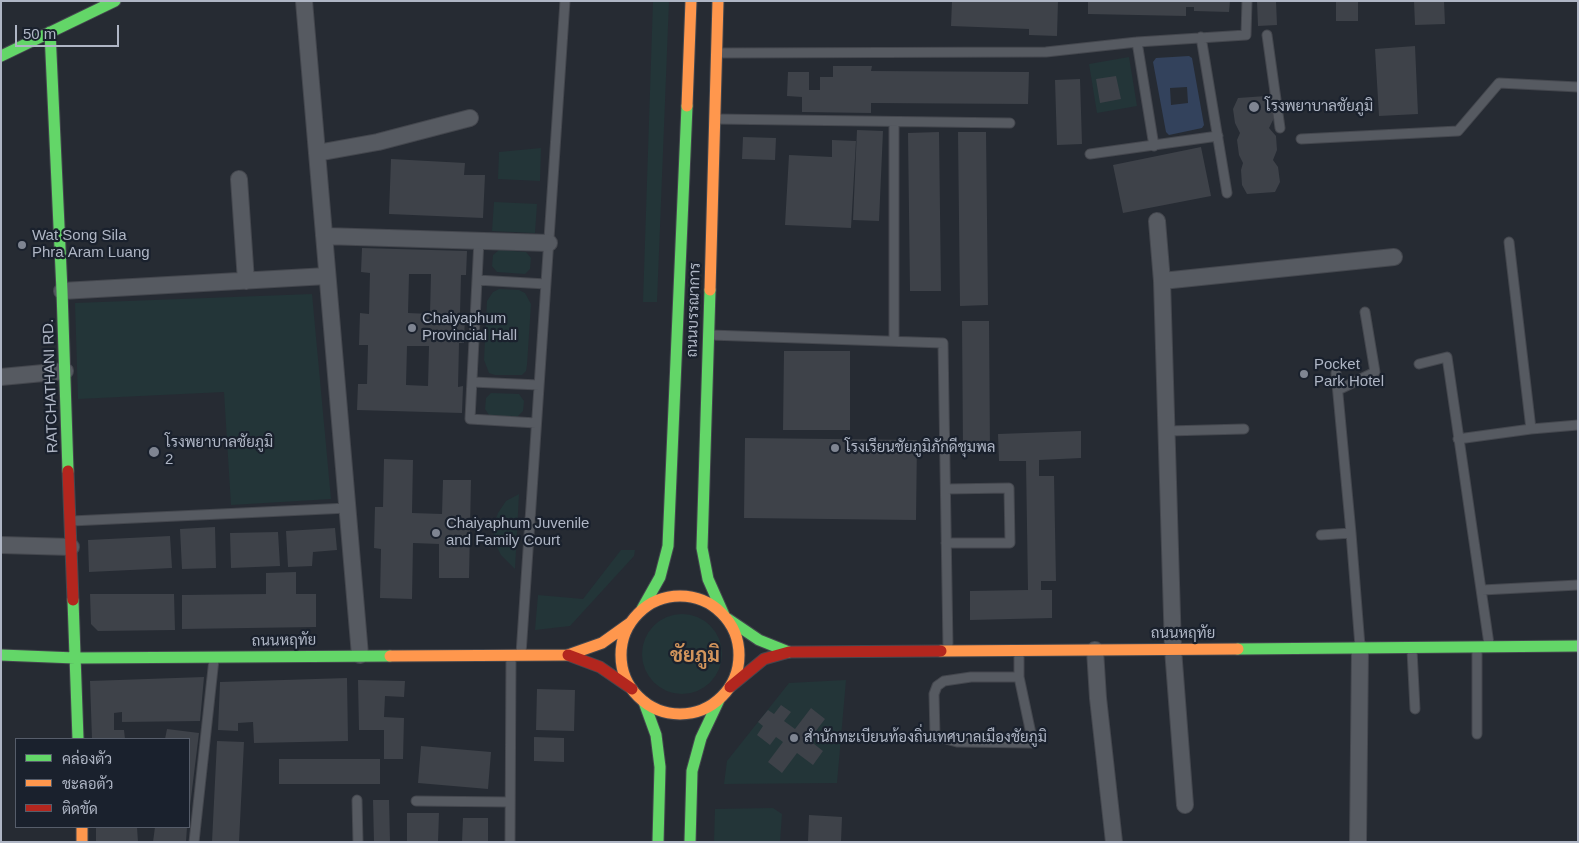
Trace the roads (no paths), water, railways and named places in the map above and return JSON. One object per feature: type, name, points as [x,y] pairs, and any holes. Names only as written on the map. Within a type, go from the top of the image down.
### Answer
[{"type":"main road","points":[[1,56],[115,1]]},
{"type":"main road","name":"ถนนบรรณาการ","points":[[691,1],[698,186],[708,335],[702,400],[702,548],[708,579],[726,617]]},
{"type":"main road","name":"ถนนบรรณาการ","points":[[642,609],[660,577],[668,546],[678,399],[698,186],[715,119],[718,1]]},
{"type":"main road","name":"RATCHATHANI RD.","points":[[50,32],[62,291],[78,738]]},
{"type":"main road","points":[[690,842],[692,771],[701,738],[719,700],[730,687],[737,672],[740,655],[737,636],[726,617],[715,606],[697,597],[678,595],[659,599],[642,609],[630,622],[623,639],[621,657],[624,674],[632,689],[644,702],[659,710],[674,714],[690,714],[705,709],[719,700]]},
{"type":"main road","name":"ถนนหฤทัย","points":[[726,617],[759,640],[789,652]]},
{"type":"main road","name":"ถนนหฤทัย","points":[[568,655],[602,643],[630,622]]},
{"type":"main road","name":"ถนนหฤทัย","points":[[730,687],[764,659],[789,652],[1578,646]]},
{"type":"main road","name":"ถนนหฤทัย","points":[[1,655],[75,658],[568,655],[600,666],[632,689]]},
{"type":"main road","points":[[644,702],[656,735],[660,767],[658,842]]},
{"type":"main road","points":[[82,828],[82,842]]},
{"type":"street","points":[[304,1],[360,655]]},
{"type":"street","points":[[317,152],[378,142],[470,118]]},
{"type":"street","points":[[239,179],[246,281]]},
{"type":"street","points":[[1157,221],[1162,281],[1173,649],[1185,805]]},
{"type":"street","points":[[324,236],[549,243]]},
{"type":"street","points":[[1162,281],[1394,257]]},
{"type":"street","points":[[62,291],[327,276]]},
{"type":"street","points":[[1,377],[65,371]]},
{"type":"street","points":[[1,546],[71,547]]},
{"type":"street","points":[[1358,842],[1360,648]]},
{"type":"street","points":[[1095,650],[1098,698],[1114,842]]},
{"type":"lane","points":[[510,842],[516,655],[539,385],[565,1]]},
{"type":"lane","points":[[716,53],[1046,52],[1137,42],[1246,35],[1247,1]]},
{"type":"lane","points":[[1267,35],[1280,128]]},
{"type":"lane","points":[[1201,37],[1227,193]]},
{"type":"lane","points":[[1137,42],[1154,146]]},
{"type":"lane","points":[[1301,138],[1458,131],[1499,83],[1578,87]]},
{"type":"lane","points":[[715,119],[1010,123]]},
{"type":"lane","points":[[894,122],[894,341]]},
{"type":"lane","points":[[1090,154],[1218,136]]},
{"type":"lane","points":[[480,240],[470,419],[536,423]]},
{"type":"lane","points":[[1509,242],[1531,429]]},
{"type":"lane","points":[[477,280],[546,284]]},
{"type":"lane","points":[[1338,390],[1375,372],[1365,312]]},
{"type":"lane","points":[[708,335],[944,343],[948,651]]},
{"type":"lane","points":[[1419,364],[1446,357],[1489,646]]},
{"type":"lane","points":[[1336,373],[1360,648]]},
{"type":"lane","points":[[472,382],[539,385]]},
{"type":"lane","points":[[1458,439],[1578,425]]},
{"type":"lane","points":[[1167,432],[1244,429]]},
{"type":"lane","points":[[946,488],[1009,488],[1010,543],[946,543]]},
{"type":"lane","points":[[70,521],[348,508]]},
{"type":"lane","points":[[1321,535],[1351,532]]},
{"type":"lane","points":[[1482,590],[1578,585]]},
{"type":"lane","points":[[1412,647],[1415,709]]},
{"type":"lane","points":[[1477,647],[1477,734]]},
{"type":"lane","points":[[1019,677],[971,677],[944,681],[937,686],[934,694],[935,736],[957,742],[1033,743],[1019,677],[1020,650]]},
{"type":"lane","points":[[194,842],[214,656]]},
{"type":"lane","points":[[357,800],[358,842]]},
{"type":"lane","points":[[416,801],[510,802]]},
{"type":"water","points":[[1189,56],[1192,58],[1204,125],[1202,128],[1169,135],[1166,132],[1153,62],[1156,58]],"holes":[[[1187,87],[1188,103],[1171,105],[1170,88]]]},
{"type":"place","name":"โรงพยาบาลชัยภูมิ","points":[[1254,107]]},
{"type":"place","name":"Wat Song Sila Phra Aram Luang","points":[[22,245]]},
{"type":"place","name":"Chaiyaphum Provincial Hall","points":[[412,328]]},
{"type":"place","name":"Pocket Park Hotel","points":[[1304,374]]},
{"type":"place","name":"โรงเรียนชัยภูมิภักดีชุมพล","points":[[835,448]]},
{"type":"place","name":"โรงพยาบาลชัยภูมิ 2","points":[[154,452]]},
{"type":"place","name":"Chaiyaphum Juvenile and Family Court","points":[[436,533]]},
{"type":"place","name":"สำนักทะเบียนท้องถิ่นเทศบาลเมืองชัยภูมิ","points":[[794,738]]},
{"type":"district","name":"ชัยภูมิ","points":[[695,656]]}]
